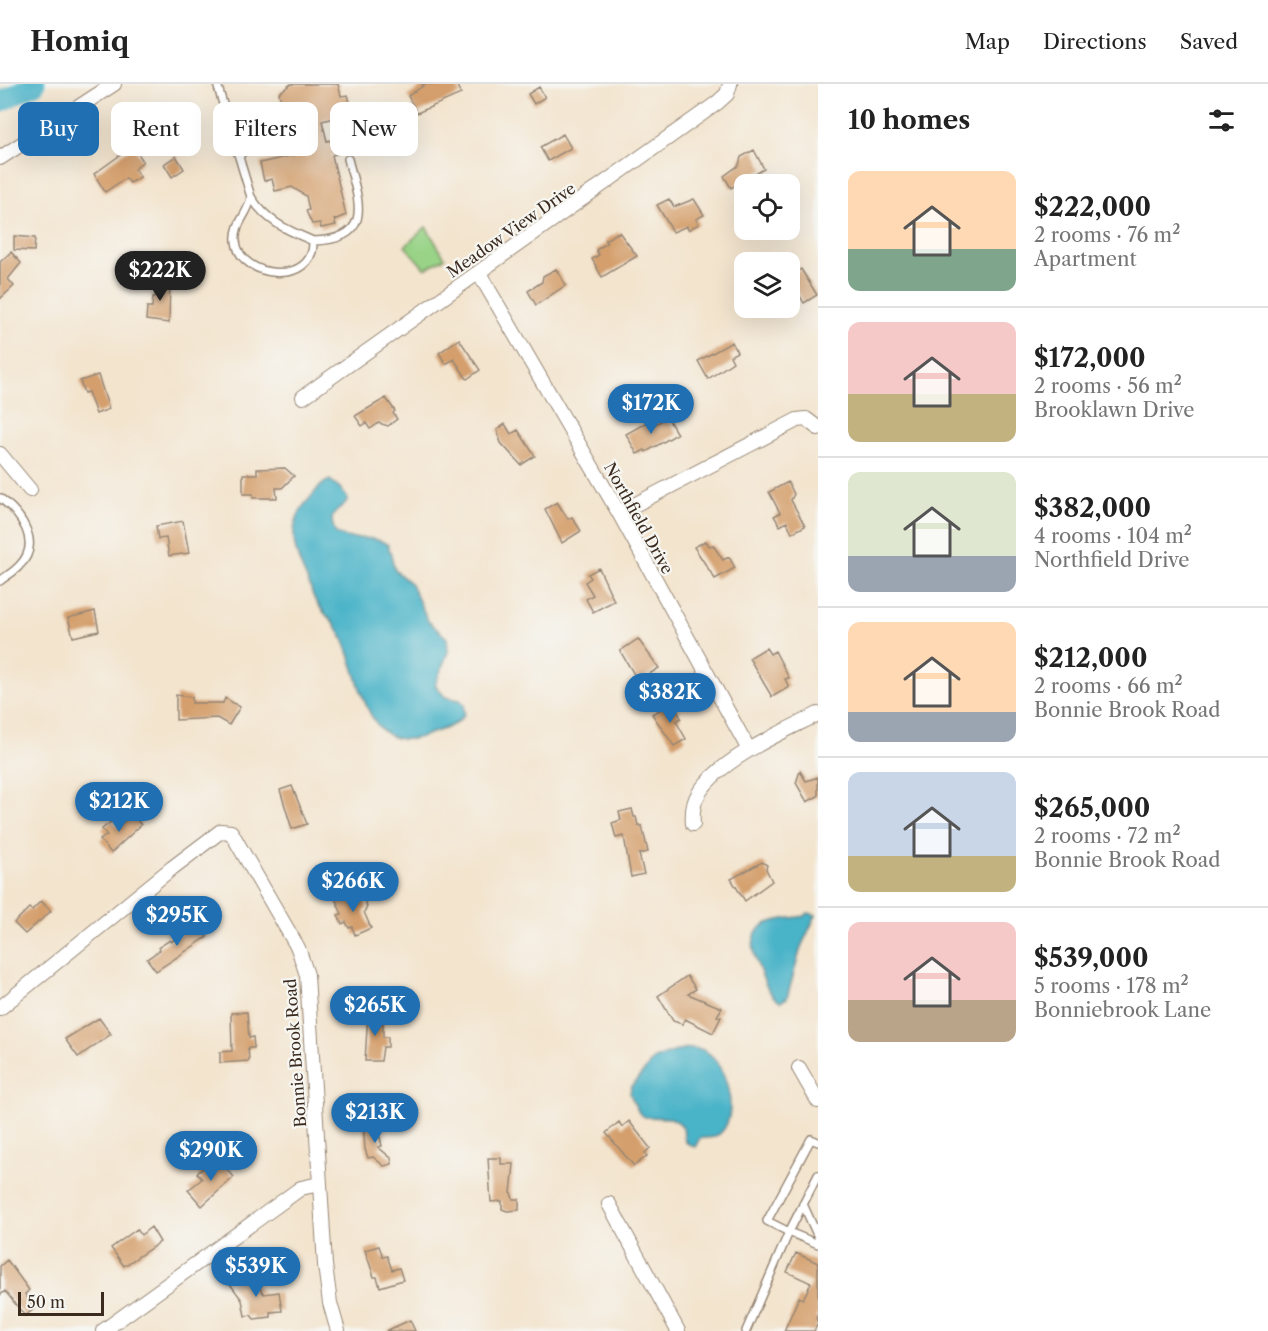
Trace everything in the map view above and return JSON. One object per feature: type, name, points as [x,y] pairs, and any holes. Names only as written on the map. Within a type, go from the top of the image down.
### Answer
[{"type":"street","points":[[0,158],[114,84]]},
{"type":"street","name":"Meadow View Drive","points":[[303,396],[717,103],[727,94],[730,84]]},
{"type":"street","name":"Northfield Drive","points":[[479,273],[619,513],[748,750]]},
{"type":"street","points":[[619,513],[797,420],[806,418],[818,428]]},
{"type":"street","points":[[0,454],[30,489]]},
{"type":"street","points":[[693,824],[693,805],[704,785],[748,750],[818,714]]},
{"type":"street","name":"Bonnie Brook Road","points":[[0,1008],[172,868],[221,831],[231,832],[298,948],[307,975],[325,1265],[330,1303],[338,1331]]},
{"type":"street","points":[[799,1068],[818,1101]]},
{"type":"street","points":[[103,1331],[302,1188],[319,1184]]},
{"type":"street","points":[[611,1208],[678,1331]]},
{"type":"lane","points":[[217,84],[224,102]]},
{"type":"lane","points":[[239,157],[250,197],[250,205],[237,226],[236,241],[242,255],[250,262],[278,273],[296,271],[312,258],[313,241]]},
{"type":"lane","points":[[250,197],[259,210],[278,226],[313,241],[339,239],[354,228],[358,219],[358,201],[348,159]]},
{"type":"lane","points":[[0,498],[14,508],[27,528],[28,539],[25,557],[20,566],[0,581]]},
{"type":"lane","points":[[818,1142],[811,1138],[767,1221],[818,1244]]},
{"type":"lane","points":[[746,1331],[789,1232],[818,1175]]},
{"type":"lane","points":[[803,1204],[818,1237]]},
{"type":"green space","points":[[426,227],[445,258],[425,269],[405,246]]},
{"type":"water","points":[[330,480],[348,499],[333,516],[336,533],[348,538],[375,539],[388,545],[395,570],[411,584],[428,621],[447,638],[448,652],[435,685],[445,697],[460,700],[464,704],[464,715],[453,725],[407,739],[389,735],[377,724],[367,707],[347,647],[337,627],[314,599],[294,542],[296,520],[301,509],[324,483]]},
{"type":"water","points":[[808,913],[816,915],[801,947],[787,998],[780,1002],[770,992],[760,971],[753,943],[755,934],[768,923],[805,916]]},
{"type":"water","points":[[682,1049],[699,1049],[713,1058],[726,1080],[729,1094],[728,1120],[723,1130],[714,1137],[700,1138],[695,1147],[685,1142],[683,1128],[678,1122],[671,1118],[645,1117],[639,1113],[630,1094],[631,1087],[654,1059]]},
{"type":"building","points":[[291,84],[338,84],[341,96],[348,95],[350,102],[330,102],[330,119],[322,121],[327,141],[330,140],[330,156],[332,156],[346,215],[334,220],[336,225],[321,228],[320,223],[312,224],[306,211],[309,210],[306,196],[292,187],[275,191],[272,179],[264,181],[260,163],[290,156],[318,156],[318,102],[281,102],[279,93]]},
{"type":"building","points":[[422,84],[456,84],[461,94],[418,113],[418,102],[411,102],[408,96],[423,86]]},
{"type":"building","points":[[539,87],[545,97],[534,104],[528,94]]},
{"type":"building","points":[[563,134],[571,148],[548,161],[540,147]]},
{"type":"building","points":[[754,150],[764,169],[755,174],[734,174],[734,186],[731,188],[724,176],[739,165],[741,157]]},
{"type":"building","points":[[119,156],[140,156],[143,161],[135,169],[140,177],[130,183],[126,178],[105,192],[94,174]]},
{"type":"building","points":[[176,156],[184,169],[172,177],[164,164]]},
{"type":"building","points":[[669,199],[674,207],[694,199],[704,215],[696,219],[699,224],[688,230],[687,226],[673,232],[657,205]]},
{"type":"building","points":[[619,232],[637,256],[602,277],[592,259],[599,255],[596,250],[607,243],[605,240]]},
{"type":"building","points":[[14,236],[35,238],[34,251],[14,250]]},
{"type":"building","points":[[11,252],[21,263],[8,279],[14,286],[0,299],[0,262]]},
{"type":"building","points":[[556,269],[566,285],[536,305],[528,291],[542,282],[543,276]]},
{"type":"building","points":[[800,270],[817,295],[804,303],[800,296]]},
{"type":"building","points":[[156,277],[170,277],[169,323],[146,320],[147,307],[152,307],[153,297],[155,297]]},
{"type":"building","points":[[459,339],[480,370],[467,379],[454,359],[446,364],[439,353]]},
{"type":"building","points":[[732,342],[737,352],[730,356],[733,362],[708,379],[698,361]]},
{"type":"building","points":[[98,375],[109,409],[96,414],[88,392],[84,393],[80,381]]},
{"type":"building","points":[[386,398],[395,411],[393,413],[397,419],[388,426],[379,423],[370,429],[366,423],[362,426],[355,416]]},
{"type":"building","points":[[667,417],[677,434],[646,452],[645,450],[637,454],[626,434],[651,420],[654,425]]},
{"type":"building","points":[[505,424],[511,434],[518,430],[535,456],[521,465],[501,443],[497,430]]},
{"type":"building","points":[[285,468],[294,476],[282,488],[276,488],[277,498],[253,498],[253,494],[243,494],[243,474],[257,474],[257,469]]},
{"type":"building","points":[[788,482],[794,494],[791,500],[805,526],[792,533],[787,522],[780,526],[774,516],[780,513],[769,492]]},
{"type":"building","points":[[557,502],[568,519],[572,517],[581,531],[562,543],[545,509]]},
{"type":"building","points":[[183,521],[189,553],[169,556],[166,538],[158,539],[156,526]]},
{"type":"building","points":[[706,541],[709,546],[713,545],[723,560],[729,557],[735,568],[715,579],[694,547]]},
{"type":"building","points":[[599,568],[614,601],[593,612],[586,599],[593,595],[585,582],[591,578],[588,574]]},
{"type":"building","points":[[95,611],[99,631],[73,637],[68,618]]},
{"type":"building","points":[[638,639],[659,668],[638,681],[620,651]]},
{"type":"building","points":[[766,648],[770,654],[775,651],[789,678],[785,679],[789,687],[772,697],[749,658]]},
{"type":"building","points":[[176,695],[192,697],[192,703],[223,703],[225,698],[240,707],[229,725],[217,718],[176,720]]},
{"type":"building","points":[[673,703],[681,718],[676,721],[686,739],[674,746],[652,714]]},
{"type":"building","points":[[800,771],[806,781],[818,777],[818,796],[807,802],[796,783]]},
{"type":"building","points":[[292,786],[307,824],[292,829],[280,790]]},
{"type":"building","points":[[632,809],[638,825],[642,826],[648,852],[639,854],[644,874],[631,877],[624,836],[616,838],[612,823],[621,820],[619,812]]},
{"type":"building","points":[[132,814],[141,825],[111,853],[100,840],[107,835],[102,829],[112,821],[117,827]]},
{"type":"building","points":[[762,862],[767,865],[766,869],[772,881],[745,901],[731,879]]},
{"type":"building","points":[[350,870],[358,886],[344,892],[337,876]]},
{"type":"building","points":[[339,893],[364,900],[367,907],[364,912],[371,928],[355,935],[352,927],[349,928],[346,922],[342,924],[338,915],[342,914],[334,896]]},
{"type":"building","points":[[41,901],[51,911],[25,934],[14,923],[29,908],[32,910]]},
{"type":"building","points":[[196,922],[207,937],[156,971],[147,959],[160,950],[159,947],[170,940],[171,942]]},
{"type":"building","points":[[687,976],[696,989],[688,994],[722,1008],[717,1016],[721,1017],[713,1033],[685,1019],[682,1024],[673,1021],[658,996]]},
{"type":"building","points":[[247,1012],[249,1038],[253,1037],[254,1048],[248,1048],[249,1061],[220,1063],[220,1052],[232,1051],[231,1013]]},
{"type":"building","points":[[368,1012],[383,1012],[383,1037],[388,1037],[388,1047],[383,1047],[381,1061],[365,1061]]},
{"type":"building","points":[[99,1018],[111,1034],[78,1057],[65,1039]]},
{"type":"building","points":[[376,1121],[382,1146],[378,1147],[391,1158],[392,1164],[384,1166],[373,1157],[368,1158],[363,1122]]},
{"type":"building","points":[[629,1121],[650,1148],[645,1153],[647,1156],[634,1166],[606,1133],[619,1122],[622,1127]]},
{"type":"building","points":[[216,1158],[234,1177],[202,1206],[188,1190],[202,1179],[197,1173]]},
{"type":"building","points":[[488,1158],[501,1158],[501,1164],[514,1164],[511,1193],[513,1199],[519,1199],[519,1210],[507,1211],[502,1209],[502,1201],[491,1202]]},
{"type":"building","points":[[151,1227],[160,1242],[124,1266],[111,1248],[137,1229],[141,1235]]},
{"type":"building","points":[[379,1246],[383,1257],[387,1256],[392,1270],[399,1268],[403,1280],[380,1287],[377,1277],[374,1277],[365,1250]]},
{"type":"building","points":[[796,1253],[818,1263],[818,1313],[816,1318],[818,1323],[814,1331],[784,1331],[799,1297],[803,1299],[811,1283],[787,1272]]},
{"type":"building","points":[[7,1260],[29,1290],[25,1294],[35,1308],[25,1316],[5,1291],[0,1295],[0,1266]]},
{"type":"building","points":[[248,1272],[264,1294],[279,1292],[282,1311],[270,1312],[271,1317],[254,1319],[251,1315],[245,1316],[242,1300],[230,1284]]},
{"type":"building","points":[[410,1320],[415,1331],[386,1331]]},
{"type":"waterway","points":[[0,102],[35,84]]}]
